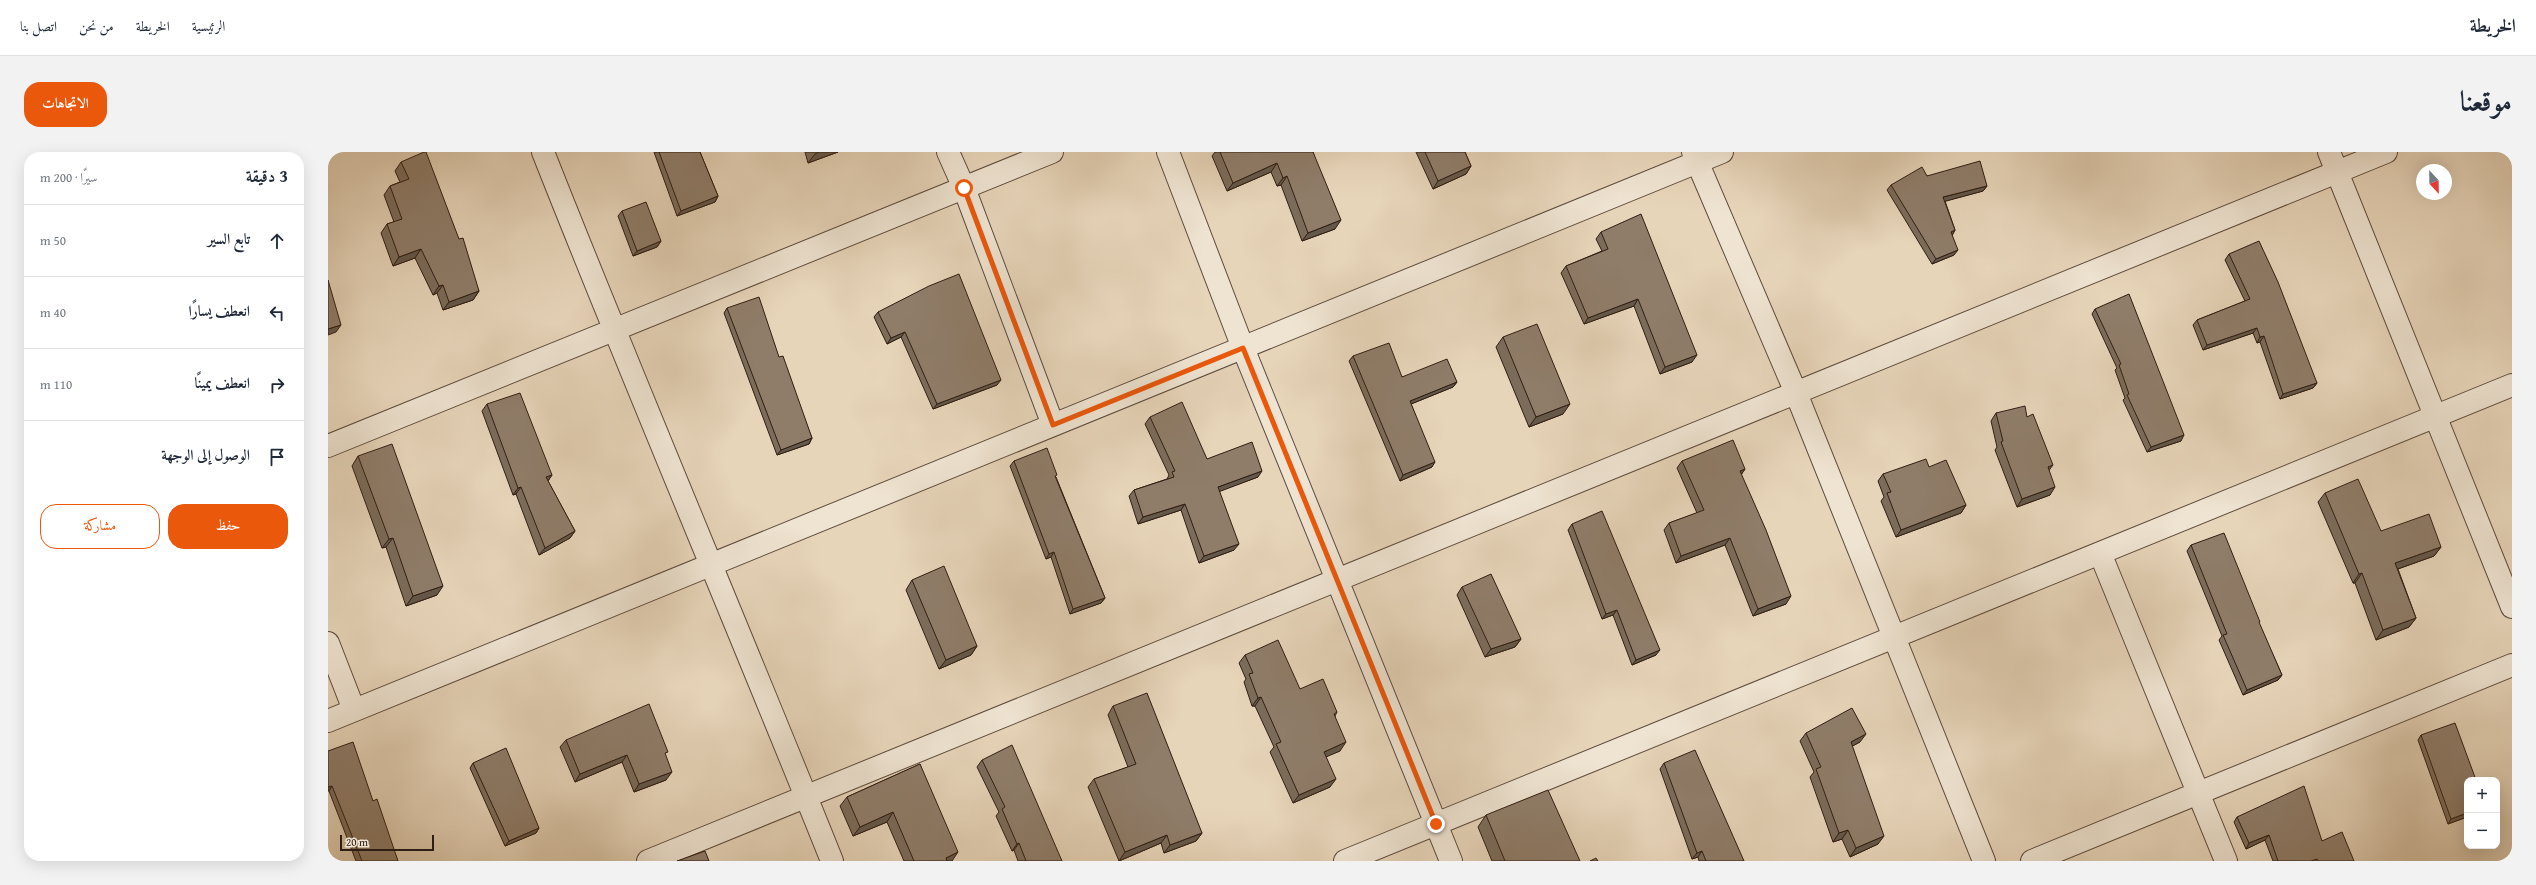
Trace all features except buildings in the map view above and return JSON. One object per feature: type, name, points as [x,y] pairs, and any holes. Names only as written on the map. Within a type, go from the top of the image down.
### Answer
[{"type":"street","points":[[544,152],[613,330],[712,564],[832,861]]},
{"type":"street","points":[[948,152],[964,188],[1053,425]]},
{"type":"street","points":[[328,446],[1052,152]]},
{"type":"street","points":[[1168,152],[1243,348],[1451,861]]},
{"type":"street","points":[[328,721],[1243,348],[1695,157],[1722,152]]},
{"type":"street","points":[[2328,152],[2512,607]]},
{"type":"street","points":[[648,861],[2386,152]]},
{"type":"street","points":[[1695,157],[1796,393],[1984,861]]},
{"type":"street","points":[[1345,861],[2512,385]]},
{"type":"street","points":[[2100,553],[2226,861]]},
{"type":"street","points":[[328,643],[354,710]]},
{"type":"street","points":[[2032,861],[2512,666]]},
{"type":"route","points":[[964,188],[1053,425],[1243,348],[1436,824]]}]
